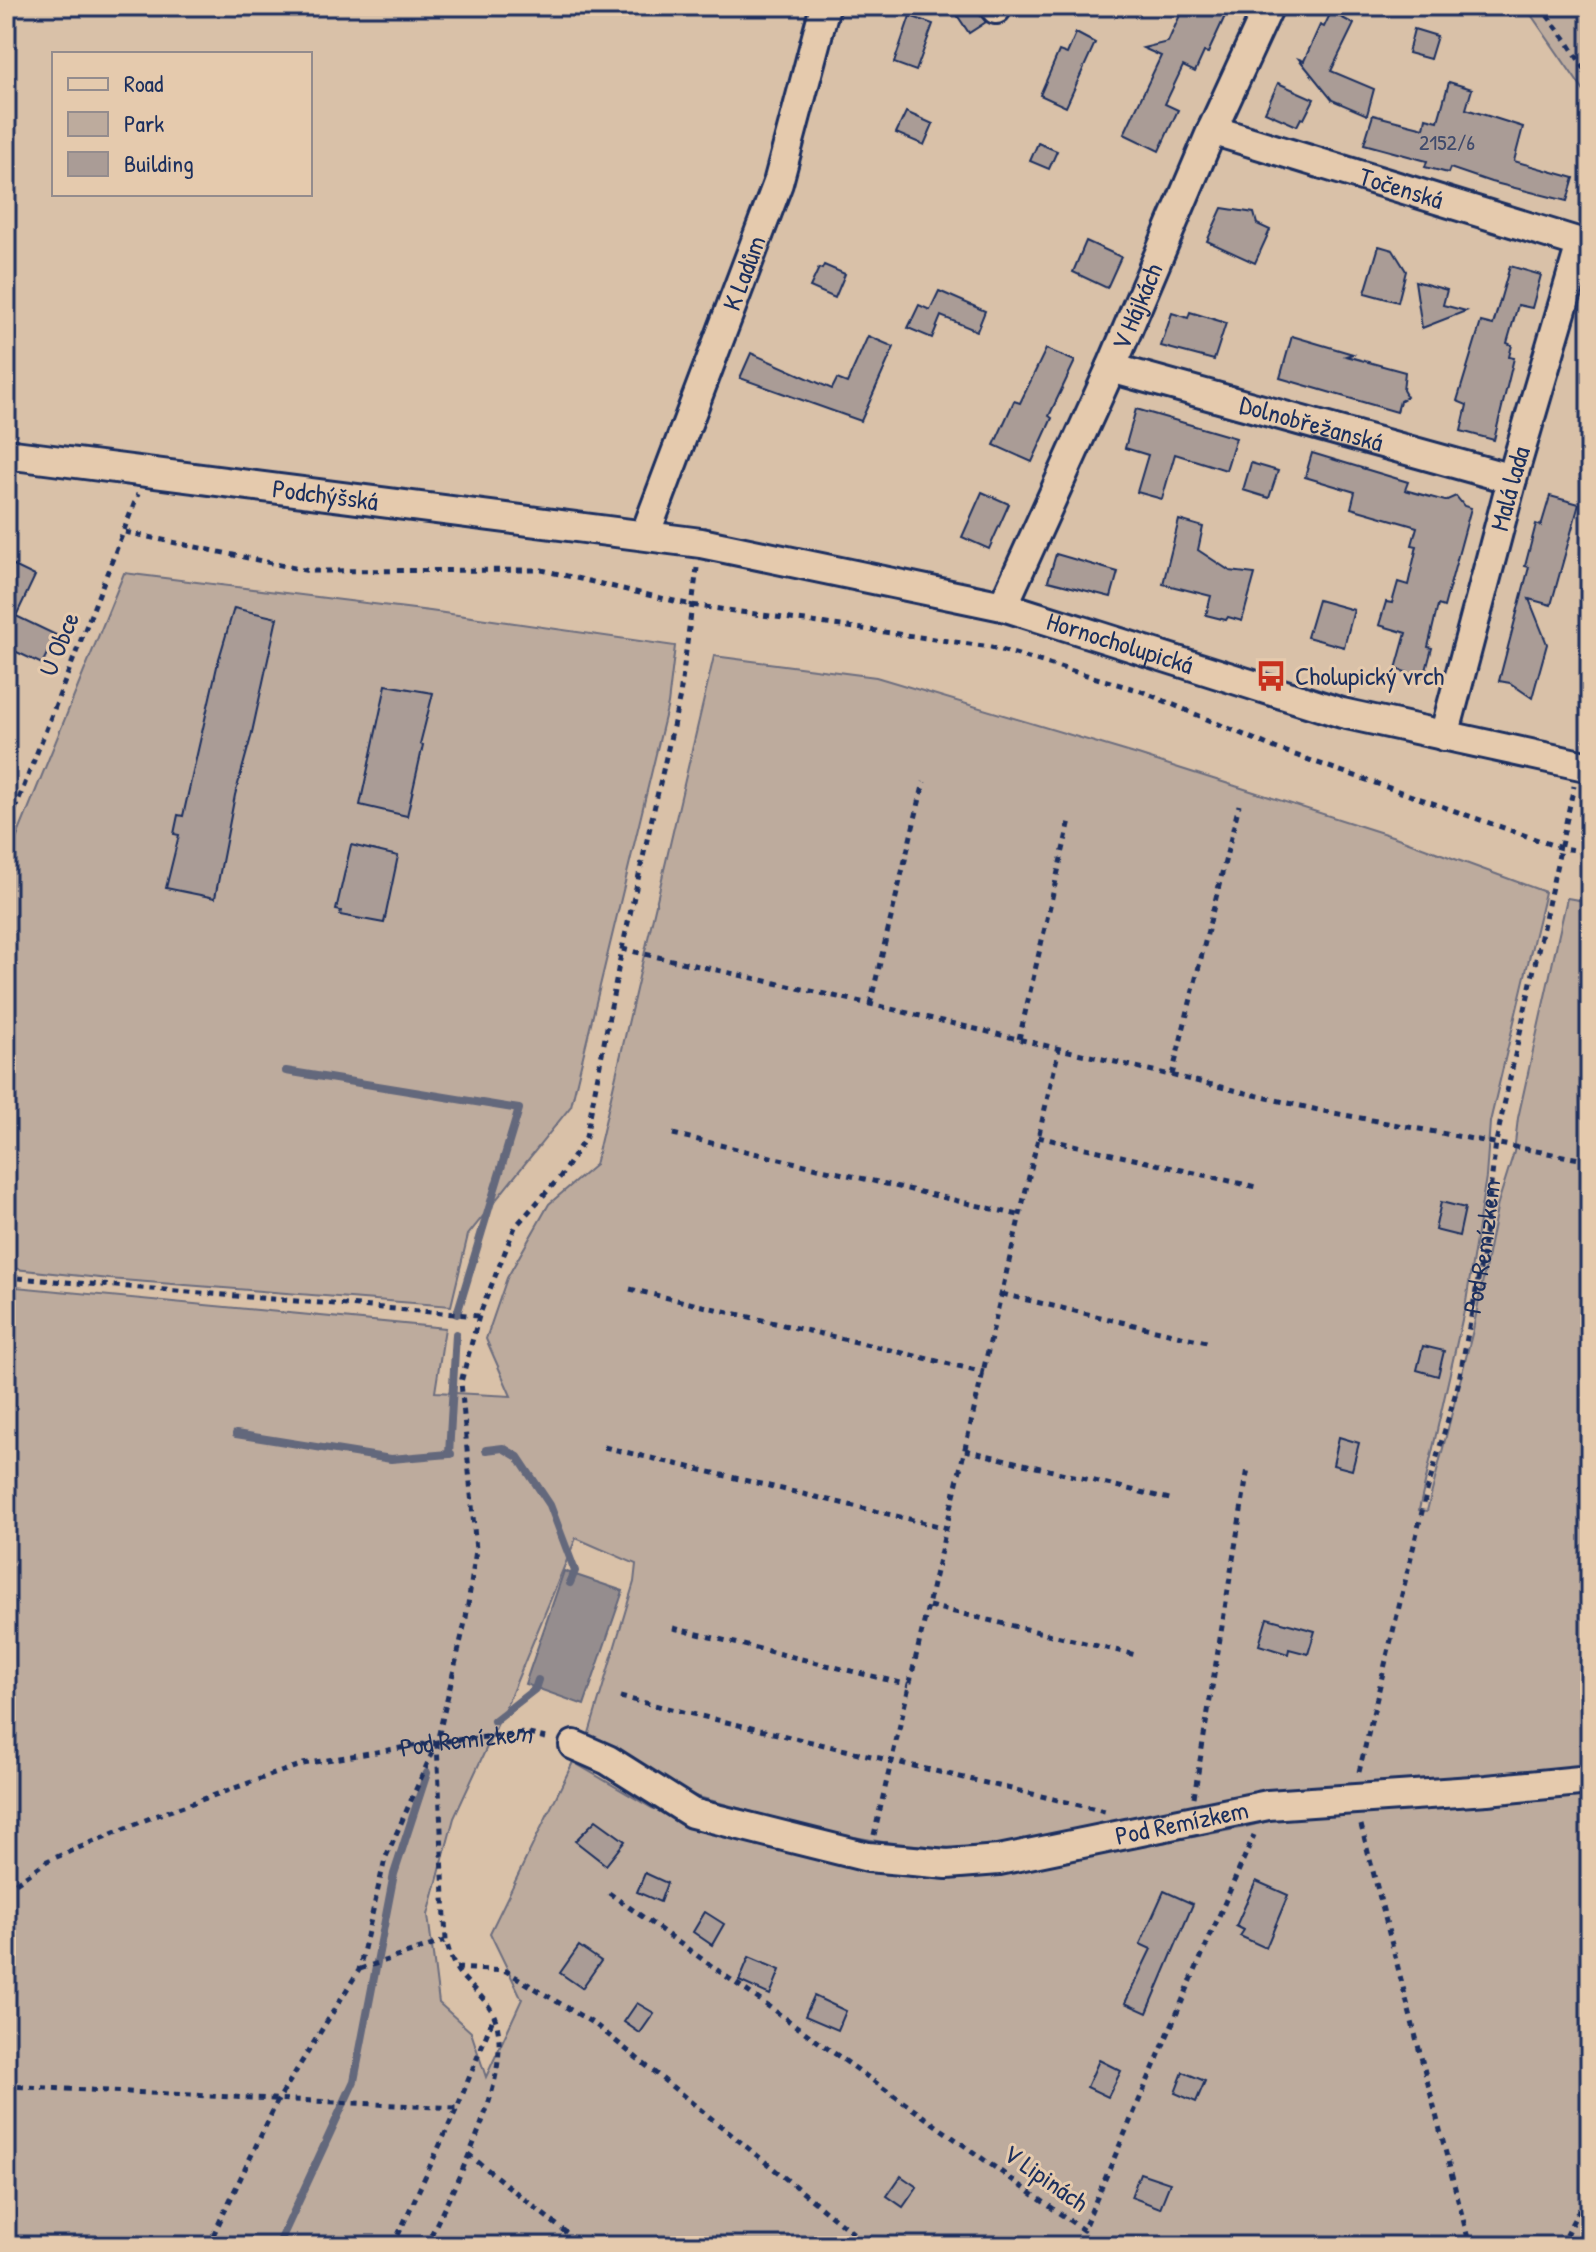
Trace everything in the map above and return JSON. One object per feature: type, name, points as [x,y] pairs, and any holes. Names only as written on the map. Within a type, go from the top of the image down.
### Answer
[{"type":"street","name":"K Ladům","points":[[645,535],[778,183],[825,6]]},
{"type":"street","name":"V Hájkách","points":[[1003,606],[1269,6]]},
{"type":"street","name":"Točenská","points":[[1212,130],[1586,245]]},
{"type":"street","name":"Malá lada","points":[[1444,736],[1512,479],[1586,245]]},
{"type":"street","name":"Dolnobřežanská","points":[[1111,368],[1512,479]]},
{"type":"street","name":"Podchýšská","points":[[6,454],[645,535]]},
{"type":"street","name":"Hornocholupická","points":[[645,535],[701,543],[1003,606],[1342,713],[1584,766]]},
{"type":"street","name":"Pod Remízkem","points":[[574,1745],[608,1760],[692,1813],[868,1857],[947,1864],[999,1860],[1268,1805],[1354,1800]]},
{"type":"street","points":[[1354,1800],[1590,1780]]},
{"type":"path","points":[[1540,6],[1590,78]]},
{"type":"path","name":"U Obce","points":[[6,832],[125,532],[146,471]]},
{"type":"path","points":[[125,532],[309,571],[542,570],[691,605],[991,647],[1141,691],[1275,748],[1561,848],[1590,852]]},
{"type":"path","points":[[208,2246],[278,2100],[359,1970],[385,1859],[437,1742],[466,1618],[476,1550],[461,1382],[479,1316],[515,1227],[560,1177],[586,1137],[622,949],[680,696],[701,543]]},
{"type":"path","name":"Pod Remízkem","points":[[1354,1800],[1427,1491],[1458,1385],[1482,1259],[1496,1142],[1561,848],[1584,766]]},
{"type":"path","points":[[870,1004],[924,782]]},
{"type":"path","points":[[1172,1075],[1239,805]]},
{"type":"path","points":[[1019,1039],[1070,820]]},
{"type":"path","points":[[622,949],[1318,1110],[1590,1161]]},
{"type":"path","points":[[868,1857],[1059,1049]]},
{"type":"path","points":[[673,1134],[1019,1215]]},
{"type":"path","points":[[1038,1137],[1256,1187]]},
{"type":"path","points":[[6,1277],[479,1316]]},
{"type":"path","points":[[630,1289],[984,1372]]},
{"type":"path","points":[[1002,1294],[1211,1343]]},
{"type":"path","points":[[604,1447],[947,1528]]},
{"type":"path","points":[[965,1450],[1174,1500]]},
{"type":"path","points":[[1190,1821],[1248,1468]]},
{"type":"path","points":[[929,1606],[1136,1655]]},
{"type":"path","points":[[673,1628],[909,1685]]},
{"type":"path","points":[[620,1697],[1106,1811]]},
{"type":"path","name":"Pod Remízkem","points":[[6,1890],[47,1861],[155,1816],[303,1764],[437,1742],[525,1733],[574,1745]]},
{"type":"path","points":[[426,2246],[468,2154],[493,2090],[499,2064],[495,2015],[455,1968],[446,1941],[437,1742]]},
{"type":"path","points":[[1354,1800],[1470,2246]]},
{"type":"path","name":"V Lipinách","points":[[609,1893],[1083,2230],[1268,1805]]},
{"type":"path","points":[[359,1970],[446,1941]]},
{"type":"path","points":[[455,1968],[506,1971],[596,2025],[869,2246]]},
{"type":"path","points":[[393,2246],[457,2108],[495,2015]]},
{"type":"path","points":[[6,2086],[457,2108]]},
{"type":"path","points":[[468,2154],[583,2246]]},
{"type":"path","points":[[1560,2246],[1590,2189]]},
{"type":"green space","points":[[1525,6],[1590,6],[1590,100]]},
{"type":"green space","points":[[124,573],[430,611],[675,646],[668,704],[571,1106],[468,1235],[451,1306],[6,1268],[6,864]]},
{"type":"green space","points":[[714,656],[876,677],[1138,755],[1395,837],[1545,892],[1490,1122],[1486,1177],[1466,1302],[1419,1510],[1427,1511],[1473,1330],[1498,1203],[1514,1152],[1518,1118],[1567,898],[1590,902],[1590,2246],[6,2246],[6,1286],[445,1328],[435,1392],[511,1396],[486,1339],[507,1278],[549,1204],[595,1165]],"holes":[[[576,1538],[636,1564],[634,1582],[587,1740],[664,1785],[695,1796],[826,1832],[883,1842],[971,1850],[1012,1846],[1248,1797],[1330,1786],[1325,1807],[1241,1828],[985,1876],[861,1868],[747,1842],[652,1808],[573,1762],[490,1933],[522,1999],[486,2077],[471,2032],[439,2003],[428,1915],[454,1818],[511,1695]]]},
{"type":"shaded area","points":[[564,1571],[623,1591],[584,1705],[525,1684]]},
{"type":"building","points":[[951,6],[977,6],[986,22],[969,33]]},
{"type":"building","points":[[1184,6],[1225,6],[1222,14],[1225,16],[1208,53],[1204,52],[1195,72],[1183,66],[1165,104],[1178,110],[1159,151],[1124,134],[1161,56],[1143,48],[1168,42]]},
{"type":"building","points":[[1331,12],[1354,24],[1331,71],[1374,89],[1367,115],[1332,100],[1299,59],[1304,61],[1320,25],[1324,27]]},
{"type":"building","points":[[910,16],[933,24],[916,71],[894,63]]},
{"type":"building","points":[[1414,29],[1437,36],[1430,59],[1408,53]]},
{"type":"building","points":[[1076,33],[1095,43],[1066,107],[1040,95],[1059,51],[1067,54]]},
{"type":"building","points":[[1449,82],[1472,89],[1466,109],[1523,127],[1514,161],[1574,178],[1567,201],[1450,168],[1448,173],[1425,167],[1427,161],[1364,144],[1373,115],[1424,128],[1426,118],[1438,121]]},
{"type":"building","points":[[1278,83],[1314,99],[1297,126],[1265,112]]},
{"type":"building","points":[[906,112],[933,124],[924,145],[896,133]]},
{"type":"building","points":[[1038,143],[1057,151],[1049,169],[1030,161]]},
{"type":"building","points":[[1222,208],[1254,213],[1257,224],[1270,230],[1255,263],[1207,241]]},
{"type":"building","points":[[1086,241],[1121,257],[1107,288],[1073,272]]},
{"type":"building","points":[[1379,246],[1393,250],[1406,271],[1398,302],[1365,293]]},
{"type":"building","points":[[824,265],[845,274],[835,298],[810,287],[819,268],[822,269]]},
{"type":"building","points":[[1510,266],[1541,275],[1532,308],[1518,305],[1507,343],[1512,345],[1509,357],[1514,358],[1494,440],[1461,431],[1467,405],[1457,401],[1481,322],[1493,325]]},
{"type":"building","points":[[1415,281],[1447,290],[1443,305],[1466,311],[1422,328]]},
{"type":"building","points":[[939,291],[985,311],[977,331],[941,316],[932,338],[908,328],[919,305],[930,310]]},
{"type":"building","points":[[1190,312],[1226,323],[1214,360],[1161,346],[1172,313],[1188,318]]},
{"type":"building","points":[[868,336],[894,347],[861,421],[740,378],[751,353],[832,389],[837,379],[847,383]]},
{"type":"building","points":[[1292,336],[1353,354],[1346,356],[1405,372],[1403,390],[1407,397],[1400,401],[1397,412],[1280,378]]},
{"type":"building","points":[[1046,349],[1075,361],[1032,462],[994,445],[1014,401],[1020,403]]},
{"type":"building","points":[[1136,409],[1236,438],[1226,470],[1175,454],[1162,499],[1137,492],[1148,455],[1125,448]]},
{"type":"building","points":[[1312,453],[1408,482],[1405,490],[1445,501],[1456,496],[1464,506],[1471,508],[1444,607],[1438,605],[1424,678],[1396,669],[1406,633],[1379,625],[1386,602],[1392,603],[1398,582],[1408,585],[1417,546],[1412,545],[1417,527],[1351,508],[1355,492],[1305,477]]},
{"type":"building","points":[[1251,463],[1278,471],[1269,498],[1243,490]]},
{"type":"building","points":[[982,492],[1009,504],[989,549],[962,537]]},
{"type":"building","points":[[1550,496],[1579,504],[1551,605],[1529,599],[1547,644],[1532,698],[1510,683],[1499,681],[1529,567],[1525,566],[1536,524],[1541,526]]},
{"type":"building","points":[[1179,520],[1203,527],[1198,550],[1230,571],[1255,574],[1242,621],[1206,615],[1211,596],[1163,584]]},
{"type":"building","points":[[1056,554],[1118,572],[1111,597],[1048,581]]},
{"type":"building","points":[[6,562],[35,576],[16,616],[56,635],[42,664],[6,647]]},
{"type":"building","points":[[1318,600],[1354,610],[1344,647],[1307,637]]},
{"type":"building","points":[[234,608],[277,618],[235,795],[215,898],[166,888],[179,835],[174,834],[178,815],[183,816],[218,662]]},
{"type":"building","points":[[386,685],[433,693],[407,816],[360,805]]},
{"type":"building","points":[[351,845],[398,856],[384,923],[340,915],[341,911],[336,910]]},
{"type":"building","points":[[1441,1202],[1465,1208],[1459,1236],[1435,1230]]},
{"type":"building","points":[[1423,1346],[1444,1351],[1438,1376],[1417,1370]]},
{"type":"building","points":[[1339,1437],[1359,1443],[1352,1470],[1333,1465]]},
{"type":"building","points":[[1267,1618],[1315,1631],[1308,1654],[1289,1649],[1288,1654],[1259,1645]]},
{"type":"building","points":[[596,1820],[625,1841],[606,1865],[575,1841]]},
{"type":"building","points":[[645,1873],[667,1883],[660,1902],[637,1892]]},
{"type":"building","points":[[1256,1881],[1288,1895],[1266,1948],[1240,1936],[1244,1930],[1236,1926]]},
{"type":"building","points":[[1164,1891],[1193,1904],[1147,2013],[1125,2003],[1151,1949],[1140,1944]]},
{"type":"building","points":[[705,1912],[724,1924],[712,1945],[693,1932]]},
{"type":"building","points":[[579,1946],[601,1961],[582,1988],[560,1973]]},
{"type":"building","points":[[749,1957],[780,1970],[770,1995],[739,1981]]},
{"type":"building","points":[[814,1996],[846,2011],[838,2030],[805,2016]]},
{"type":"building","points":[[637,2003],[654,2013],[640,2033],[624,2022]]},
{"type":"building","points":[[1099,2060],[1121,2071],[1108,2097],[1087,2087]]},
{"type":"building","points":[[1183,2072],[1205,2081],[1196,2102],[1175,2093]]},
{"type":"building","points":[[1140,2173],[1170,2183],[1160,2208],[1131,2197]]},
{"type":"building","points":[[901,2176],[917,2187],[903,2207],[887,2196]]},
{"type":"waterway","points":[[286,1071],[519,1109],[457,1314]]},
{"type":"waterway","points":[[451,1454],[456,1334]]},
{"type":"waterway","points":[[236,1434],[391,1459],[449,1454]]},
{"type":"waterway","points":[[486,1450],[503,1448],[518,1457],[550,1505],[575,1571],[570,1583]]},
{"type":"waterway","points":[[494,1721],[535,1689],[538,1680]]},
{"type":"waterway","points":[[278,2246],[354,2081],[394,1874],[427,1773]]},
{"type":"place","name":"Cholupický vrch","points":[[1271,676]]}]
